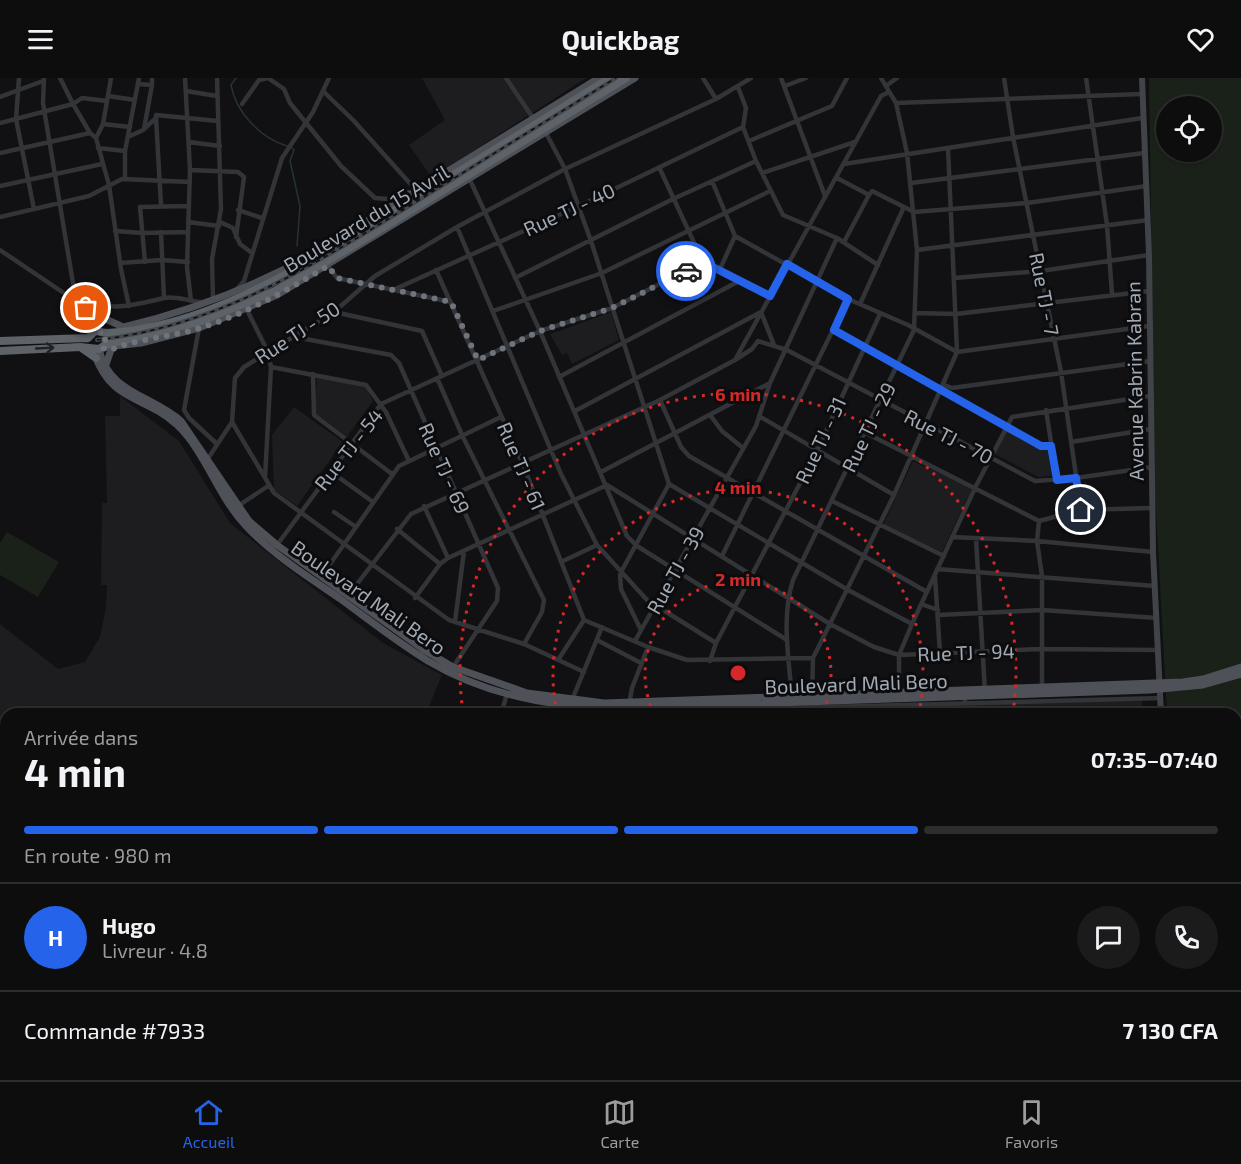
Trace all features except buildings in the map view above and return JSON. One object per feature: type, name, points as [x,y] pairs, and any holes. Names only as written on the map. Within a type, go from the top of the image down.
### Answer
[{"type":"highway","name":"Boulevard du 15 Avril","points":[[0,341],[101,341],[194,314],[266,285],[329,251],[610,78]]},
{"type":"highway","name":"Boulevard du 15 Avril","points":[[0,351],[76,347],[201,321],[275,291],[351,248],[626,78]]},
{"type":"highway","points":[[76,347],[96,358]]},
{"type":"main road","name":"Boulevard du 15 Avril","points":[[101,341],[122,327],[201,306],[248,288],[320,250],[599,78]]},
{"type":"main road","name":"Boulevard du 15 Avril","points":[[101,341],[199,328],[247,310],[328,266],[635,78]]},
{"type":"main road","points":[[92,313],[122,327]]},
{"type":"main road","name":"Boulevard Mali Bero","points":[[101,341],[96,358],[101,372],[112,385],[178,426],[253,525],[428,661],[508,691],[570,706],[633,708],[792,699],[801,705],[965,699],[985,693],[1042,688],[1151,687]]},
{"type":"main road","name":"Boulevard Mali Bero","points":[[101,341],[105,369],[123,386],[167,410],[182,421],[228,505],[254,534],[346,599],[423,650],[453,667],[508,691],[633,708]]},
{"type":"main road","points":[[101,341],[105,369]]},
{"type":"main road","points":[[1169,686],[1203,679],[1241,667]]},
{"type":"main road","points":[[1151,687],[1214,683],[1241,674]]},
{"type":"main road","name":"Boulevard Mali Bero","points":[[684,708],[812,696],[899,691],[1137,694],[1151,687]]},
{"type":"street","points":[[19,78],[16,92],[16,119],[34,209]]},
{"type":"street","points":[[60,78],[90,133],[96,138]]},
{"type":"street","points":[[111,78],[103,124],[96,138],[108,185],[129,306]]},
{"type":"street","points":[[143,130],[152,78]]},
{"type":"street","points":[[185,78],[190,170],[188,222],[190,301]]},
{"type":"street","points":[[213,299],[212,259],[220,224],[221,172],[217,78]]},
{"type":"street","points":[[242,104],[259,80],[268,78],[284,89],[290,103],[341,166],[376,199],[387,200],[427,185]]},
{"type":"street","points":[[76,299],[93,304],[129,306],[154,303],[164,298],[190,301],[213,299],[242,284],[282,158],[307,122],[329,78]]},
{"type":"street","points":[[506,78],[533,118]]},
{"type":"street","points":[[703,78],[716,99]]},
{"type":"street","name":"Rue TJ - 50","points":[[232,422],[235,378],[244,367],[334,312],[363,285],[457,227],[565,169],[716,99],[751,78]]},
{"type":"street","points":[[781,78],[825,197]]},
{"type":"street","points":[[785,86],[806,78]]},
{"type":"street","points":[[748,141],[832,106],[847,78]]},
{"type":"street","name":"Rue TJ - 29","points":[[792,699],[787,640],[788,597],[801,562],[849,468],[914,330],[917,250],[911,183],[896,103],[881,78]]},
{"type":"street","points":[[886,86],[897,78]]},
{"type":"street","name":"Rue TJ - 7","points":[[1005,78],[1006,99],[1013,137],[1061,372],[1081,510]]},
{"type":"street","points":[[1086,78],[1107,225],[1112,294]]},
{"type":"street","name":"Avenue Kabrin Kabran","points":[[1142,78],[1149,255],[1153,552],[1161,708]]},
{"type":"street","points":[[0,97],[43,79],[44,111],[62,203],[76,299]]},
{"type":"street","points":[[124,179],[125,151],[138,81],[152,85]]},
{"type":"street","points":[[738,87],[746,108],[743,127],[756,161],[783,215],[837,238],[878,266]]},
{"type":"street","points":[[186,91],[217,96]]},
{"type":"street","points":[[324,92],[354,121],[415,189]]},
{"type":"street","points":[[346,599],[397,529],[411,514],[424,506],[645,408],[735,360],[881,96],[889,92]]},
{"type":"street","points":[[896,103],[1142,94]]},
{"type":"street","points":[[0,123],[73,104],[82,98],[135,100]]},
{"type":"street","points":[[129,137],[143,130],[158,114],[218,121]]},
{"type":"street","points":[[156,118],[161,205]]},
{"type":"street","points":[[844,164],[1142,118]]},
{"type":"street","points":[[103,124],[130,127]]},
{"type":"street","name":"Rue TJ - 40","points":[[393,290],[579,206],[743,127]]},
{"type":"street","points":[[0,153],[90,133]]},
{"type":"street","points":[[546,133],[565,169],[579,206],[669,484],[848,590],[912,624]]},
{"type":"street","points":[[189,142],[220,146]]},
{"type":"street","points":[[762,173],[855,142]]},
{"type":"street","points":[[98,148],[125,151]]},
{"type":"street","points":[[812,696],[813,658],[880,526],[957,352],[948,148]]},
{"type":"street","points":[[911,183],[1144,153]]},
{"type":"street","points":[[515,278],[673,199],[756,161]]},
{"type":"street","points":[[0,186],[102,164]]},
{"type":"street","points":[[659,167],[703,262],[770,296]]},
{"type":"street","points":[[190,170],[238,172],[244,177],[236,237]]},
{"type":"street","points":[[837,178],[868,195]]},
{"type":"street","points":[[0,217],[89,196],[124,179],[190,182]]},
{"type":"street","points":[[470,180],[540,331],[627,536],[637,546],[787,640]]},
{"type":"street","points":[[712,181],[735,236],[848,299],[957,352],[1054,341],[1149,326]]},
{"type":"street","points":[[844,242],[872,191],[903,209],[914,212],[1027,203],[1147,186]]},
{"type":"street","points":[[493,311],[602,273],[688,229],[770,191]]},
{"type":"street","points":[[145,262],[140,207],[189,206]]},
{"type":"street","points":[[860,304],[903,209]]},
{"type":"street","points":[[238,210],[262,218]]},
{"type":"street","points":[[917,250],[1148,220]]},
{"type":"street","points":[[188,222],[231,226],[236,237],[252,253]]},
{"type":"street","points":[[457,227],[574,502],[597,545],[656,607],[716,644]]},
{"type":"street","points":[[115,231],[188,232]]},
{"type":"street","points":[[160,231],[164,298]]},
{"type":"street","points":[[720,269],[735,236]]},
{"type":"street","name":"Rue TJ - 39","points":[[634,641],[656,607],[743,448],[759,416],[770,382],[787,351],[837,238]]},
{"type":"street","points":[[0,250],[76,299],[92,313]]},
{"type":"street","points":[[954,278],[1041,272],[1149,255]]},
{"type":"street","points":[[120,263],[162,260],[188,262]]},
{"type":"street","name":"Rue TJ - 54","points":[[277,545],[381,404],[540,331],[612,308],[703,262]]},
{"type":"street","points":[[328,266],[337,278],[451,302]]},
{"type":"street","name":"Rue TJ - 61","points":[[436,270],[522,462],[563,561],[584,620]]},
{"type":"street","points":[[559,377],[741,280]]},
{"type":"street","points":[[916,313],[956,314],[1149,291]]},
{"type":"street","points":[[722,556],[848,299]]},
{"type":"street","points":[[247,310],[268,352],[271,367],[265,478]]},
{"type":"street","points":[[334,312],[422,331],[462,435],[545,604],[524,644]]},
{"type":"street","points":[[760,312],[774,345]]},
{"type":"street","points":[[575,411],[760,312]]},
{"type":"street","name":"Boulevard Mali Bero","points":[[92,313],[101,341]]},
{"type":"street","name":"Rue TJ - 31","points":[[710,661],[716,644],[817,451],[846,382],[880,314]]},
{"type":"street","points":[[199,328],[184,410],[189,418],[217,444]]},
{"type":"street","points":[[834,330],[898,366],[943,387],[1005,427],[1043,447],[1051,446]]},
{"type":"street","name":"Rue TJ - 69","points":[[294,337],[392,356],[399,363],[499,593],[497,602],[453,667]]},
{"type":"street","name":"Rue TJ - 70","points":[[735,360],[752,349],[758,341],[774,345],[1035,481],[1076,478],[1152,467]]},
{"type":"street","points":[[943,387],[952,388],[1149,361]]},
{"type":"street","points":[[271,367],[366,385],[381,404],[408,459]]},
{"type":"street","points":[[313,374],[314,416],[392,474]]},
{"type":"street","points":[[601,472],[770,382]]},
{"type":"street","points":[[899,691],[899,655],[975,488],[1005,427],[1013,416],[1150,396]]},
{"type":"street","points":[[660,400],[683,451],[817,531],[927,592]]},
{"type":"street","points":[[1046,410],[1057,480]]},
{"type":"street","points":[[710,415],[722,431],[743,448]]},
{"type":"street","points":[[759,416],[894,495]]},
{"type":"street","points":[[320,578],[392,474],[408,459],[501,417]]},
{"type":"street","points":[[206,462],[232,422],[268,486],[415,598],[455,622],[524,644],[584,672]]},
{"type":"street","points":[[1071,441],[1151,429]]},
{"type":"street","points":[[866,433],[1039,521],[1081,510],[1152,508]]},
{"type":"street","points":[[330,471],[373,502]]},
{"type":"street","points":[[641,630],[621,588],[621,571],[637,546],[669,484]]},
{"type":"street","points":[[415,598],[440,564],[448,558],[544,516],[606,485]]},
{"type":"street","name":"Rue TJ - 94","points":[[606,485],[830,624],[874,647],[899,655],[1042,649],[1158,650]]},
{"type":"street","points":[[238,506],[268,486]]},
{"type":"street","points":[[832,501],[944,556]]},
{"type":"street","points":[[424,506],[448,558]]},
{"type":"street","points":[[334,512],[356,527]]},
{"type":"street","points":[[1039,521],[1037,541],[1042,576],[1042,688]]},
{"type":"street","points":[[397,529],[440,564]]},
{"type":"street","points":[[952,537],[1037,541],[1153,552]]},
{"type":"street","points":[[976,539],[985,693]]},
{"type":"street","points":[[563,561],[597,545]]},
{"type":"street","points":[[455,622],[464,551]]},
{"type":"street","points":[[936,572],[1042,576],[1155,586]]},
{"type":"street","points":[[936,572],[940,653]]},
{"type":"street","points":[[921,604],[938,613],[1042,610],[1157,618]]},
{"type":"street","points":[[558,660],[584,620],[648,647],[687,660],[813,658]]},
{"type":"street","points":[[572,700],[602,627]]},
{"type":"street","points":[[597,640],[641,663]]},
{"type":"street","points":[[633,708],[641,663],[648,647]]},
{"type":"street","points":[[503,708],[508,691]]},
{"type":"street","points":[[965,708],[965,699],[1137,694],[1161,698]]},
{"type":"street","points":[[774,708],[801,705]]},
{"type":"shaded area","points":[[422,78],[586,78],[432,178],[409,145],[445,120]]},
{"type":"shaded area","points":[[1149,78],[1241,78],[1241,708],[1167,708],[1155,491]]},
{"type":"shaded area","points":[[611,312],[619,340],[572,364],[567,353],[562,355],[550,334]]},
{"type":"shaded area","points":[[317,377],[365,385],[373,401],[347,437],[315,413]]},
{"type":"shaded area","points":[[120,396],[179,441],[230,523],[383,643],[442,675],[428,708],[0,708],[0,624],[58,669],[85,662],[100,637],[106,607],[107,585],[101,585],[102,503],[107,503],[105,416],[120,416]]},
{"type":"shaded area","points":[[294,407],[343,442],[297,506],[274,490],[272,435]]},
{"type":"shaded area","points":[[1006,426],[1047,447],[1052,476],[1038,477],[993,453]]},
{"type":"shaded area","points":[[913,461],[972,488],[942,552],[883,525]]},
{"type":"shaded area","points":[[7,532],[59,562],[38,597],[0,575],[0,543]]},
{"type":"shaded area","points":[[1142,700],[1142,708],[967,708],[967,704]]},
{"type":"shaded area","points":[[961,706],[961,708],[904,708]]},
{"type":"waterway","points":[[236,78],[231,85],[244,114],[259,131],[287,146]]},
{"type":"waterway","points":[[292,148],[294,150],[290,161],[300,206],[297,246]]},
{"type":"railway","points":[[97,340],[141,333],[183,322],[262,290],[373,228],[616,78]]},
{"type":"way so far","points":[[86,308],[92,313],[94,331],[102,332],[106,337],[102,348],[111,350],[118,346],[162,338],[221,321],[277,296],[328,266],[337,278],[451,302],[478,360],[540,331],[612,308],[686,271]]},
{"type":"route","points":[[686,271],[703,262],[770,296],[787,264],[848,299],[834,330],[949,393],[1005,427],[1043,447],[1051,446],[1057,480],[1076,478],[1081,510]]}]
